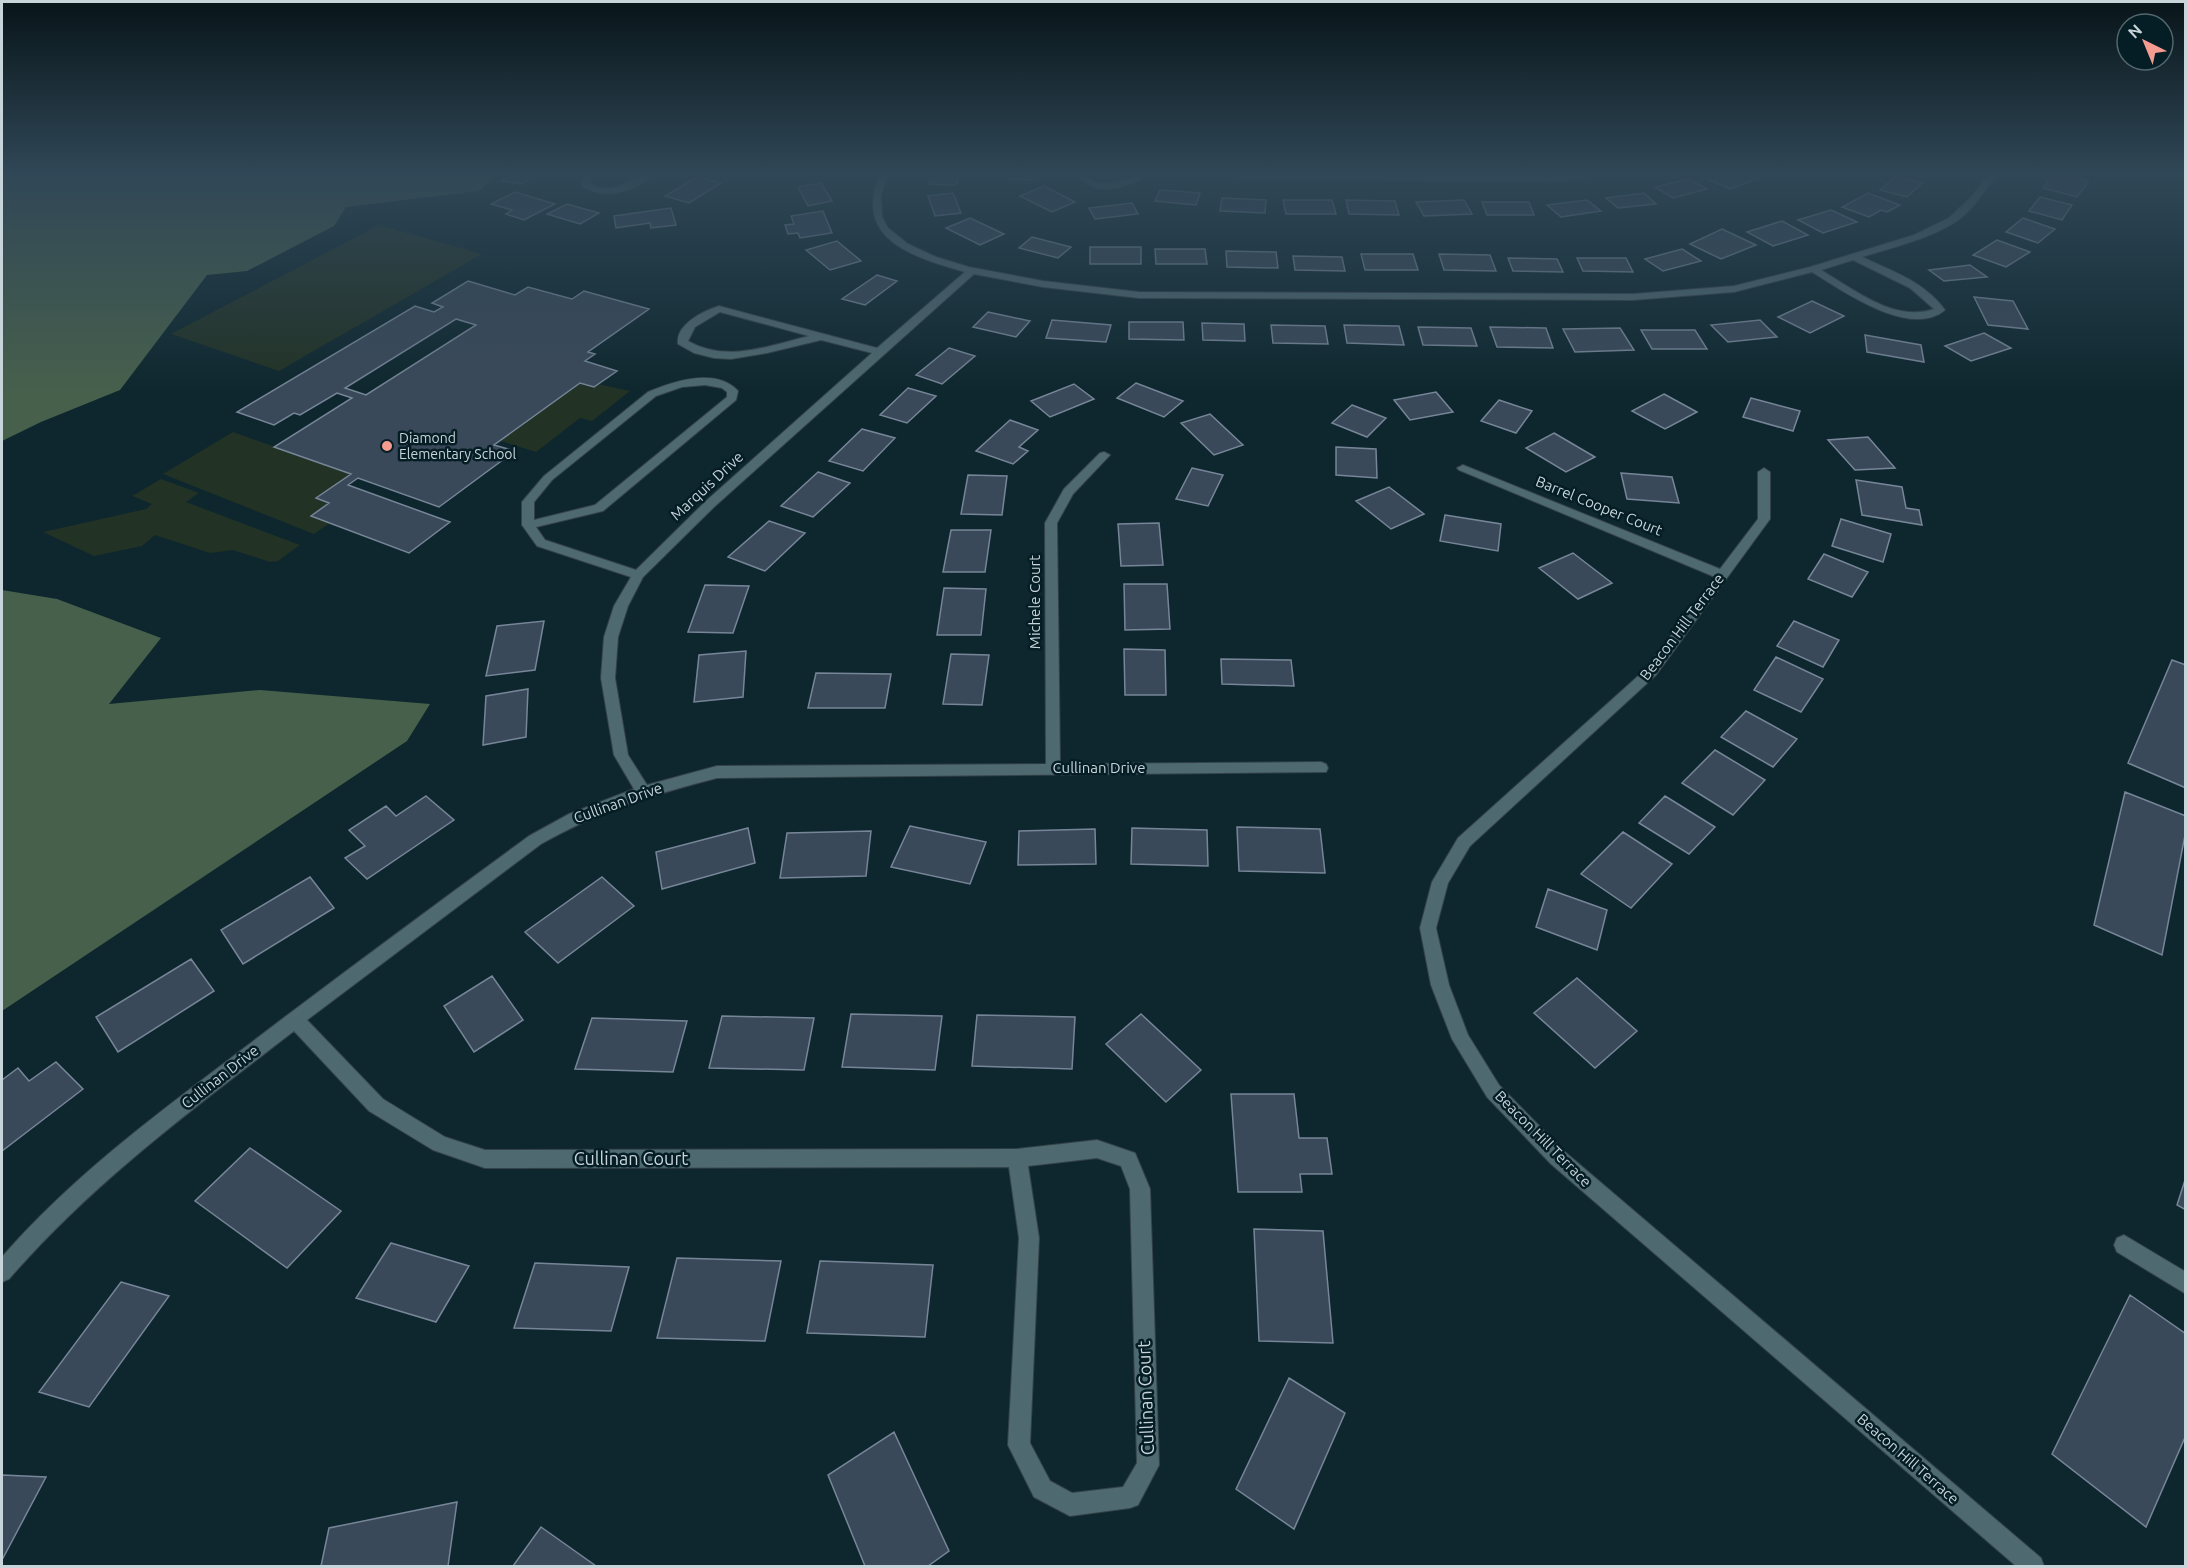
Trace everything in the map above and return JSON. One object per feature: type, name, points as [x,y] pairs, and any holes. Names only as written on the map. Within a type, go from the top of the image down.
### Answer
[{"type":"street","points":[[908,247],[929,258],[973,270],[1058,288],[1139,295],[1633,297],[1734,289],[1885,247]]},
{"type":"street","points":[[1813,269],[1872,302],[1910,317],[1932,315],[1940,310],[1936,303],[1923,292],[1855,257]]},
{"type":"street","name":"Marquis Drive","points":[[643,792],[621,755],[608,678],[611,637],[621,606],[638,575],[710,504],[973,270]]},
{"type":"street","points":[[819,337],[724,356],[714,356],[691,349],[682,342],[684,332],[693,322],[718,309],[879,352]]},
{"type":"street","points":[[528,525],[599,508],[732,398],[733,391],[727,384],[718,382],[672,385],[652,394],[548,478],[528,502],[528,525],[541,543],[638,575]]},
{"type":"street","name":"Michele Court","points":[[1053,768],[1051,523],[1068,492],[1104,455]]},
{"type":"street","name":"Barrel Cooper Court","points":[[1463,468],[1722,575]]},
{"type":"street","name":"Beacon Hill Terrace","points":[[1764,472],[1764,519],[1651,672],[1464,842],[1440,882],[1428,928],[1440,985],[1461,1039],[1493,1091],[1558,1158],[2033,1566]]},
{"type":"street","name":"Cullinan Drive","points":[[2,1272],[18,1252],[123,1152],[294,1019],[535,840],[574,818],[643,792],[717,772],[1321,768]]},
{"type":"street","name":"Cullinan Court","points":[[294,1019],[376,1105],[440,1144],[485,1159],[1017,1158],[1097,1149],[1128,1160],[1140,1189],[1148,1465],[1130,1497],[1070,1505],[1042,1489],[1019,1445],[1029,1238],[1017,1158]]},
{"type":"street","points":[[2124,1245],[2186,1284]]},
{"type":"green space","points":[[2,247],[293,247],[247,271],[207,275],[120,390],[41,422],[2,441]]},
{"type":"green space","points":[[337,247],[458,247],[482,254],[279,371],[171,334]]},
{"type":"green space","points":[[583,381],[630,391],[592,421],[580,418],[536,452],[501,441]]},
{"type":"green space","points":[[233,432],[351,474],[316,498],[329,503],[311,516],[330,523],[314,534],[163,474]]},
{"type":"green space","points":[[161,479],[199,493],[186,502],[300,545],[278,561],[270,562],[233,550],[210,553],[155,535],[142,546],[94,556],[43,532],[146,509],[152,504],[132,496]]},
{"type":"green space","points":[[2,590],[57,599],[161,638],[109,704],[260,690],[430,704],[407,741],[2,1011]]},
{"type":"building","points":[[816,247],[844,247],[861,261],[830,270],[806,250]]},
{"type":"building","points":[[1020,247],[1071,247],[1058,258]]},
{"type":"building","points":[[1090,247],[1141,247],[1141,264],[1090,264]]},
{"type":"building","points":[[1697,247],[1751,247],[1721,259]]},
{"type":"building","points":[[1986,247],[2017,247],[2030,252],[2006,267],[1973,255]]},
{"type":"building","points":[[1155,249],[1205,249],[1207,264],[1156,264]]},
{"type":"building","points":[[1682,249],[1701,261],[1663,271],[1645,259]]},
{"type":"building","points":[[1226,251],[1276,252],[1278,268],[1227,267]]},
{"type":"building","points":[[1361,254],[1413,254],[1418,270],[1365,270]]},
{"type":"building","points":[[1439,254],[1490,255],[1496,271],[1444,270]]},
{"type":"building","points":[[1293,256],[1342,257],[1345,271],[1295,270]]},
{"type":"building","points":[[1508,258],[1557,259],[1563,272],[1513,271]]},
{"type":"building","points":[[1577,258],[1626,258],[1633,272],[1583,271]]},
{"type":"building","points":[[1970,265],[1987,277],[1944,281],[1929,270]]},
{"type":"building","points":[[877,275],[897,281],[865,305],[842,299]]},
{"type":"building","points":[[468,281],[515,295],[528,287],[572,299],[584,291],[649,309],[588,352],[595,354],[585,361],[617,371],[594,387],[580,383],[494,445],[515,451],[439,507],[358,478],[348,485],[450,522],[409,553],[311,516],[329,503],[316,498],[351,474],[274,447],[352,398],[337,393],[300,415],[294,413],[274,425],[237,412],[415,306],[434,312],[443,307],[432,303]],"holes":[[[456,319],[476,325],[366,395],[345,388]]]},
{"type":"building","points":[[1974,297],[2013,301],[2028,329],[1988,325]]},
{"type":"building","points":[[1812,301],[1844,316],[1810,333],[1778,317]]},
{"type":"building","points":[[988,312],[1030,321],[1016,337],[973,327]]},
{"type":"building","points":[[1052,320],[1111,325],[1106,342],[1046,338]]},
{"type":"building","points":[[1760,320],[1777,337],[1728,342],[1711,325]]},
{"type":"building","points":[[1129,322],[1183,322],[1184,340],[1129,339]]},
{"type":"building","points":[[1202,323],[1244,324],[1245,341],[1203,340]]},
{"type":"building","points":[[1271,325],[1325,326],[1328,344],[1273,343]]},
{"type":"building","points":[[1344,325],[1399,326],[1404,345],[1347,343]]},
{"type":"building","points":[[1418,327],[1471,328],[1477,346],[1423,345]]},
{"type":"building","points":[[1490,327],[1546,328],[1553,348],[1497,347]]},
{"type":"building","points":[[1620,328],[1634,350],[1575,352],[1563,329]]},
{"type":"building","points":[[1641,330],[1695,330],[1707,349],[1652,349]]},
{"type":"building","points":[[1984,333],[2011,348],[1971,361],[1945,346]]},
{"type":"building","points":[[1865,335],[1921,345],[1924,362],[1867,352]]},
{"type":"building","points":[[949,348],[975,356],[942,384],[916,375]]},
{"type":"building","points":[[1136,383],[1183,401],[1164,417],[1117,398]]},
{"type":"building","points":[[1074,384],[1094,399],[1050,417],[1031,401]]},
{"type":"building","points":[[908,388],[936,396],[907,423],[880,415]]},
{"type":"building","points":[[1436,392],[1453,412],[1410,420],[1394,400]]},
{"type":"building","points":[[1664,394],[1697,412],[1665,429],[1632,411]]},
{"type":"building","points":[[1751,398],[1800,411],[1793,431],[1743,417]]},
{"type":"building","points":[[1499,400],[1532,411],[1516,433],[1481,421]]},
{"type":"building","points":[[1352,405],[1386,418],[1367,437],[1332,423]]},
{"type":"building","points":[[1210,414],[1243,445],[1214,455],[1181,423]]},
{"type":"building","points":[[1010,420],[1038,430],[1019,447],[1028,451],[1013,464],[976,451]]},
{"type":"building","points":[[862,429],[895,438],[863,471],[829,461]]},
{"type":"building","points":[[1554,433],[1595,457],[1566,472],[1526,448]]},
{"type":"building","points":[[1868,437],[1895,468],[1855,470],[1828,440]]},
{"type":"building","points":[[1336,447],[1376,449],[1377,478],[1336,475]]},
{"type":"building","points":[[1192,468],[1223,475],[1208,506],[1176,499]]},
{"type":"building","points":[[818,472],[850,483],[813,517],[781,506]]},
{"type":"building","points":[[1621,473],[1672,477],[1679,503],[1627,499]]},
{"type":"building","points":[[968,475],[1007,476],[1002,515],[961,514]]},
{"type":"building","points":[[1856,480],[1902,487],[1906,508],[1919,510],[1922,525],[1862,515]]},
{"type":"building","points":[[1389,487],[1424,514],[1391,529],[1356,501]]},
{"type":"building","points":[[1445,515],[1501,524],[1498,551],[1440,541]]},
{"type":"building","points":[[1841,519],[1891,534],[1883,562],[1832,546]]},
{"type":"building","points":[[769,521],[805,533],[765,571],[728,557]]},
{"type":"building","points":[[1159,523],[1163,565],[1121,566],[1118,524]]},
{"type":"building","points":[[951,530],[991,530],[985,572],[943,572]]},
{"type":"building","points":[[1573,553],[1612,583],[1578,599],[1539,568]]},
{"type":"building","points":[[1824,554],[1868,572],[1852,597],[1808,579]]},
{"type":"building","points":[[1124,584],[1167,584],[1170,629],[1125,630]]},
{"type":"building","points":[[705,585],[749,586],[733,633],[688,632]]},
{"type":"building","points":[[944,588],[986,589],[981,635],[937,635]]},
{"type":"building","points":[[544,621],[535,670],[486,676],[497,626]]},
{"type":"building","points":[[1794,621],[1839,640],[1823,667],[1777,646]]},
{"type":"building","points":[[1124,649],[1165,650],[1166,695],[1125,695]]},
{"type":"building","points":[[746,651],[743,697],[694,702],[699,655]]},
{"type":"building","points":[[951,654],[989,655],[982,705],[943,704]]},
{"type":"building","points":[[1776,657],[1823,679],[1801,712],[1754,690]]},
{"type":"building","points":[[1221,659],[1291,660],[1294,686],[1222,684]]},
{"type":"building","points":[[2172,660],[2186,665],[2186,788],[2128,763]]},
{"type":"building","points":[[816,673],[891,674],[885,708],[808,708]]},
{"type":"building","points":[[528,689],[526,737],[483,745],[486,696]]},
{"type":"building","points":[[1746,711],[1797,739],[1773,767],[1721,737]]},
{"type":"building","points":[[1715,750],[1765,780],[1733,815],[1682,783]]},
{"type":"building","points":[[2125,792],[2186,816],[2186,830],[2162,955],[2094,925]]},
{"type":"building","points":[[426,796],[454,820],[367,879],[345,858],[365,846],[349,830],[386,806],[396,816]]},
{"type":"building","points":[[1665,796],[1715,827],[1689,854],[1639,823]]},
{"type":"building","points":[[910,826],[986,842],[970,884],[891,867]]},
{"type":"building","points":[[1237,827],[1320,829],[1325,873],[1239,871]]},
{"type":"building","points":[[748,828],[755,863],[662,889],[656,852]]},
{"type":"building","points":[[1132,828],[1207,830],[1208,866],[1131,864]]},
{"type":"building","points":[[1095,829],[1096,864],[1018,865],[1019,831]]},
{"type":"building","points":[[871,831],[866,876],[780,878],[787,833]]},
{"type":"building","points":[[1623,832],[1672,864],[1631,908],[1581,874]]},
{"type":"building","points":[[310,877],[334,908],[243,964],[221,930]]},
{"type":"building","points":[[602,877],[634,906],[558,963],[525,932]]},
{"type":"building","points":[[1548,889],[1607,910],[1597,950],[1536,927]]},
{"type":"building","points":[[191,959],[214,991],[118,1052],[96,1017]]},
{"type":"building","points":[[492,976],[523,1020],[474,1052],[444,1006]]},
{"type":"building","points":[[1577,978],[1637,1031],[1595,1068],[1534,1013]]},
{"type":"building","points":[[851,1014],[942,1016],[935,1070],[842,1067]]},
{"type":"building","points":[[1141,1014],[1201,1070],[1166,1102],[1106,1044]]},
{"type":"building","points":[[977,1015],[1075,1017],[1072,1069],[972,1066]]},
{"type":"building","points":[[722,1016],[814,1018],[804,1070],[709,1068]]},
{"type":"building","points":[[592,1018],[687,1021],[673,1072],[575,1069]]},
{"type":"building","points":[[56,1062],[83,1089],[2,1151],[2,1080],[18,1068],[29,1081]]},
{"type":"building","points":[[1231,1094],[1294,1094],[1299,1138],[1327,1138],[1332,1174],[1300,1174],[1302,1192],[1238,1192]]},
{"type":"building","points":[[250,1148],[341,1211],[287,1268],[195,1201]]},
{"type":"building","points":[[2186,1177],[2186,1210],[2177,1205]]},
{"type":"building","points":[[1254,1229],[1323,1231],[1333,1343],[1259,1341]]},
{"type":"building","points":[[391,1243],[469,1266],[436,1322],[356,1298]]},
{"type":"building","points":[[677,1258],[781,1261],[765,1341],[657,1338]]},
{"type":"building","points":[[820,1261],[933,1265],[925,1337],[807,1333]]},
{"type":"building","points":[[535,1263],[629,1267],[611,1331],[514,1328]]},
{"type":"building","points":[[121,1282],[169,1296],[89,1407],[39,1392]]},
{"type":"building","points":[[2130,1295],[2186,1334],[2186,1435],[2146,1527],[2052,1454]]},
{"type":"building","points":[[1289,1378],[1345,1413],[1294,1529],[1236,1489]]},
{"type":"building","points":[[894,1432],[949,1551],[928,1566],[865,1566],[828,1475]]},
{"type":"building","points":[[2,1475],[46,1477],[2,1560]]},
{"type":"building","points":[[457,1502],[448,1566],[321,1566],[329,1528]]},
{"type":"building","points":[[541,1527],[596,1566],[513,1566]]},
{"type":"place","name":"Diamond Elementary School","points":[[387,446]]}]
